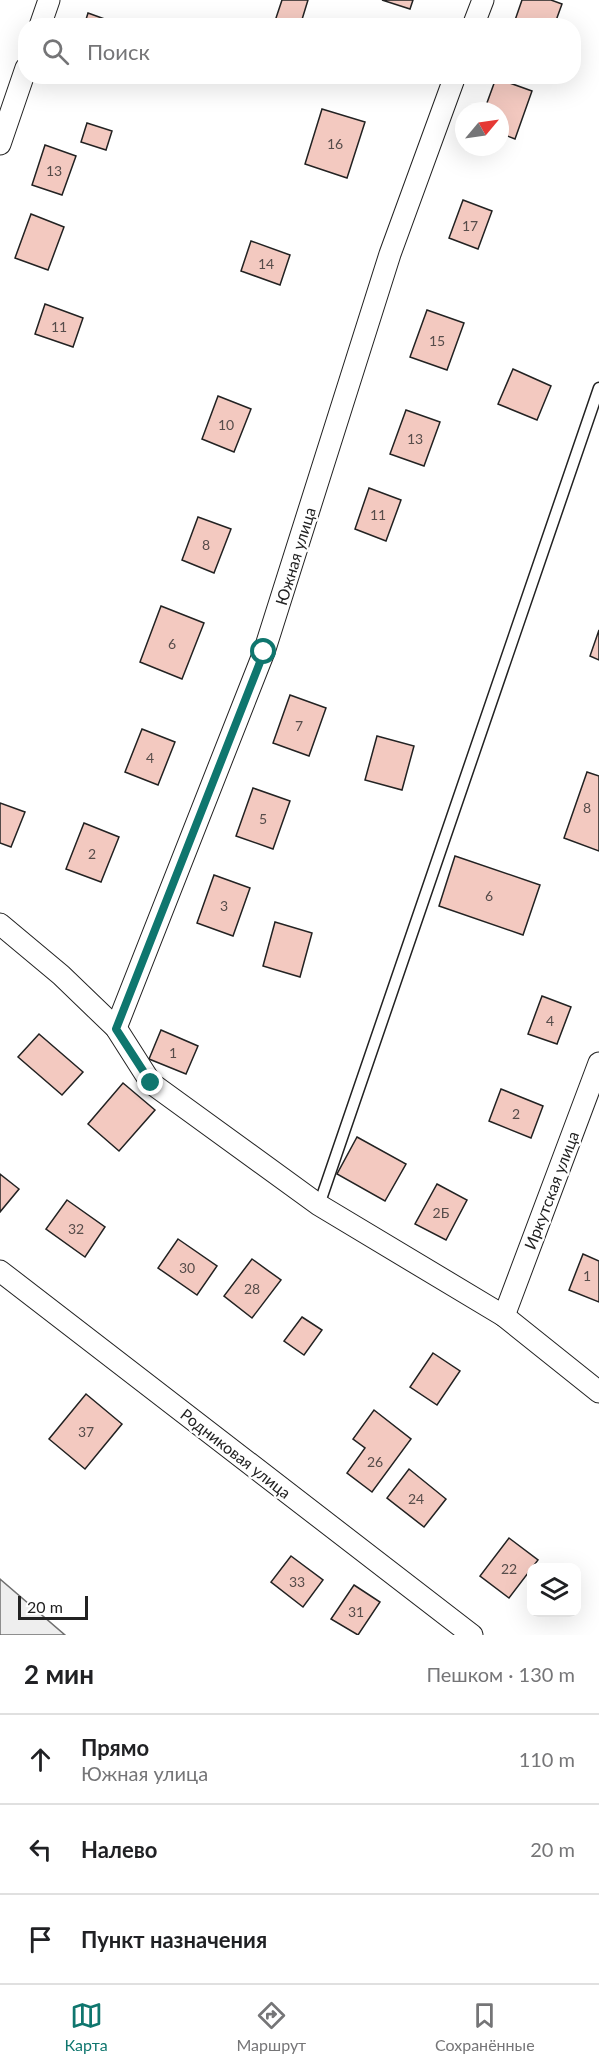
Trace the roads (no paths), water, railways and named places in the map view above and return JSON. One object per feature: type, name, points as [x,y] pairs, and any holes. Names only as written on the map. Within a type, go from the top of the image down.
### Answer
[{"type":"street","points":[[43,18],[49,0]]},
{"type":"street","points":[[476,18],[483,0]]},
{"type":"street","points":[[0,144],[21,84]]},
{"type":"street","name":"Южная улица","points":[[116,1029],[264,652],[390,254],[452,84]]},
{"type":"street","points":[[0,924],[61,975],[116,1029],[151,1083],[319,1205],[504,1316],[599,1392]]},
{"type":"street","name":"Иркутская улица","points":[[504,1316],[599,1063]]},
{"type":"street","name":"Родниковая улица","points":[[0,1271],[472,1635]]},
{"type":"lane","points":[[319,1205],[599,388]]}]
